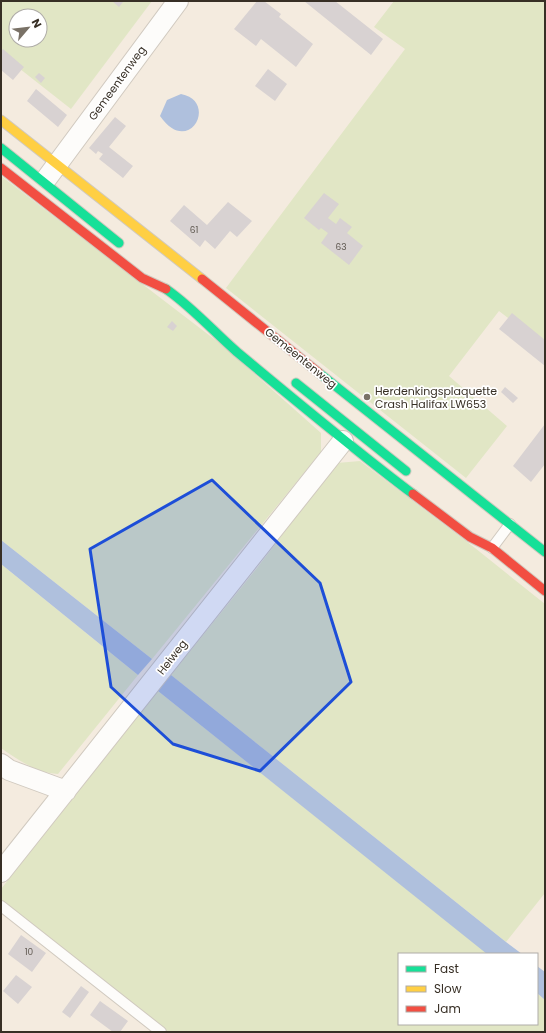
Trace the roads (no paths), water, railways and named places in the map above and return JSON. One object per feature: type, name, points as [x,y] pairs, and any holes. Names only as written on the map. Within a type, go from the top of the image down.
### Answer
[{"type":"main road","name":"Gemeentenweg","points":[[1,120],[545,552]]},
{"type":"main road","points":[[1,148],[38,188],[142,278],[167,290]]},
{"type":"main road","points":[[1,168],[38,188],[125,248]]},
{"type":"main road","points":[[154,274],[167,290],[210,324],[228,344],[343,441],[470,537],[492,548]]},
{"type":"main road","points":[[210,324],[234,336]]},
{"type":"main road","name":"Gemeentenweg","points":[[291,379],[415,478]]},
{"type":"main road","points":[[476,529],[492,548],[545,591]]},
{"type":"street","name":"Gemeentenweg","points":[[38,188],[178,1]]},
{"type":"street","name":"Heiweg","points":[[1,872],[343,441]]},
{"type":"street","points":[[1,764],[9,770],[66,791]]},
{"type":"lane","points":[[492,548],[510,524]]},
{"type":"lane","points":[[1,906],[161,1032]]},
{"type":"water","points":[[181,94],[192,99],[198,106],[199,115],[196,123],[189,129],[181,131],[171,127],[160,116],[167,100]]},
{"type":"water","points":[[1,540],[152,659],[138,675],[1,564]]},
{"type":"water","points":[[171,675],[521,953],[486,953],[158,691]]},
{"type":"water","points":[[538,967],[545,972],[545,1000],[538,994]]},
{"type":"place","name":"Herdenkingsplaquette Crash Halifax LW653","points":[[367,397]]}]
